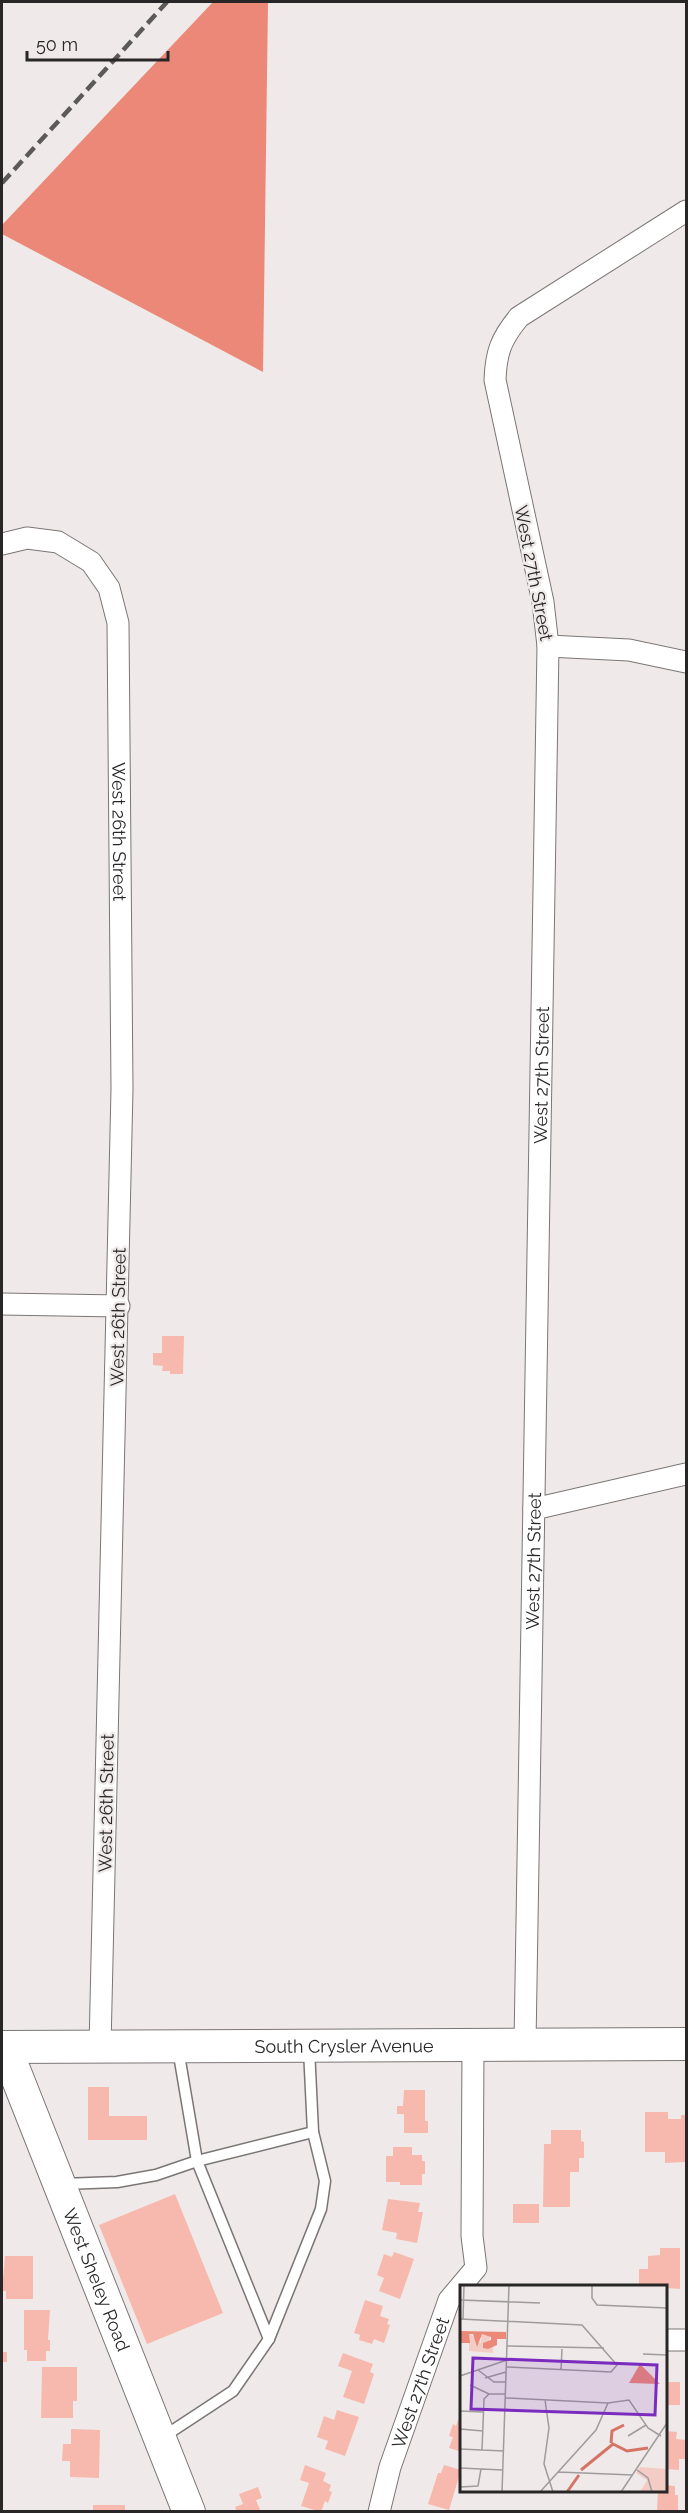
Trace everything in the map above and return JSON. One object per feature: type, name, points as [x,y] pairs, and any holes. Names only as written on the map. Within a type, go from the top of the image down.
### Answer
[{"type":"main road","name":"South Crysler Avenue","points":[[3,2047],[687,2044]]},
{"type":"main road","name":"West Sheley Road","points":[[3,2047],[189,2511]]},
{"type":"street","name":"West 27th Street","points":[[525,2044],[548,646],[543,602],[495,380],[496,357],[504,335],[519,317],[687,211]]},
{"type":"street","name":"West 26th Street","points":[[2,544],[27,538],[58,542],[91,562],[110,588],[118,623],[122,1089],[100,2047]]},
{"type":"street","points":[[548,646],[629,650],[687,662]]},
{"type":"street","points":[[2,1304],[118,1306]]},
{"type":"street","points":[[534,1509],[687,1474]]},
{"type":"street","name":"West 27th Street","points":[[473,2045],[472,2236],[481,2277]]},
{"type":"street","name":"West 27th Street","points":[[379,2511],[390,2467],[449,2300],[460,2292]]},
{"type":"street","points":[[667,2340],[687,2340]]},
{"type":"lane","points":[[177,2046],[197,2161],[269,2339]]},
{"type":"lane","points":[[160,2439],[233,2391],[269,2339],[321,2209],[325,2181],[313,2132],[309,2046]]},
{"type":"lane","points":[[59,2184],[117,2182],[156,2175],[197,2161],[313,2132]]},
{"type":"shaded area","points":[[213,2],[268,2],[263,372],[2,234],[2,225]]},
{"type":"building","points":[[162,1336],[184,1336],[183,1374],[170,1374],[170,1371],[162,1371],[163,1366],[153,1365],[153,1353],[162,1353]]},
{"type":"building","points":[[88,2087],[109,2087],[109,2116],[147,2116],[147,2140],[88,2140]]},
{"type":"building","points":[[404,2090],[425,2090],[425,2121],[428,2121],[428,2133],[404,2133],[404,2114],[397,2114],[397,2106],[403,2106]]},
{"type":"building","points":[[645,2112],[668,2112],[668,2119],[681,2119],[681,2115],[686,2115],[686,2162],[665,2163],[665,2152],[645,2152]]},
{"type":"building","points":[[551,2130],[581,2130],[581,2141],[584,2142],[584,2158],[579,2158],[579,2172],[570,2172],[570,2207],[543,2207],[544,2144],[551,2144]]},
{"type":"building","points":[[393,2147],[412,2147],[412,2155],[422,2155],[422,2161],[425,2161],[425,2174],[422,2174],[422,2185],[400,2185],[400,2182],[386,2182],[386,2156],[393,2156]]},
{"type":"building","points":[[175,2194],[223,2313],[147,2344],[99,2225]]},
{"type":"building","points":[[388,2199],[420,2203],[418,2212],[423,2212],[417,2243],[396,2239],[397,2233],[382,2230]]},
{"type":"building","points":[[513,2204],[539,2204],[539,2223],[513,2223]]},
{"type":"building","points":[[660,2248],[680,2248],[680,2289],[667,2288],[667,2285],[639,2285],[639,2269],[648,2269],[648,2256],[660,2255]]},
{"type":"building","points":[[394,2252],[414,2259],[400,2299],[379,2291],[384,2278],[377,2275],[384,2254],[392,2257]]},
{"type":"building","points":[[5,2256],[33,2256],[33,2299],[6,2299],[6,2291],[2,2291]]},
{"type":"building","points":[[365,2300],[383,2306],[380,2316],[389,2319],[387,2324],[390,2325],[384,2343],[374,2339],[372,2344],[359,2340],[360,2335],[354,2333]]},
{"type":"building","points":[[24,2310],[50,2310],[48,2340],[50,2340],[50,2351],[46,2351],[46,2361],[27,2361],[27,2350],[24,2350]]},
{"type":"building","points":[[2,2352],[7,2352],[7,2362],[2,2362]]},
{"type":"building","points":[[343,2353],[373,2364],[370,2372],[374,2374],[364,2404],[343,2397],[352,2371],[338,2366]]},
{"type":"building","points":[[42,2367],[77,2367],[77,2401],[73,2401],[73,2418],[41,2418]]},
{"type":"building","points":[[667,2382],[680,2382],[680,2405],[667,2405]]},
{"type":"building","points":[[337,2410],[359,2417],[345,2456],[325,2449],[328,2441],[317,2437],[324,2416],[334,2420]]},
{"type":"building","points":[[458,2420],[460,2420],[460,2451],[449,2448],[453,2437],[449,2436],[453,2424],[456,2426]]},
{"type":"building","points":[[71,2429],[100,2430],[99,2478],[70,2477],[70,2461],[62,2461],[63,2444],[71,2444]]},
{"type":"building","points":[[667,2431],[677,2432],[676,2439],[686,2440],[686,2459],[679,2459],[679,2470],[667,2469]]},
{"type":"building","points":[[305,2465],[326,2473],[323,2481],[331,2485],[329,2491],[332,2492],[328,2503],[325,2501],[321,2512],[301,2506],[309,2483],[300,2480]]},
{"type":"building","points":[[444,2465],[460,2470],[449,2510],[428,2504],[438,2473],[441,2473]]},
{"type":"building","points":[[667,2485],[675,2486],[675,2495],[678,2495],[678,2512],[657,2512],[658,2492],[667,2492]]},
{"type":"building","points":[[258,2487],[262,2498],[256,2500],[261,2512],[237,2512],[235,2507],[243,2504],[239,2494]]},
{"type":"building","points":[[93,2505],[125,2505],[125,2512],[93,2512]]},
{"type":"railway","points":[[2,183],[167,2]]}]
